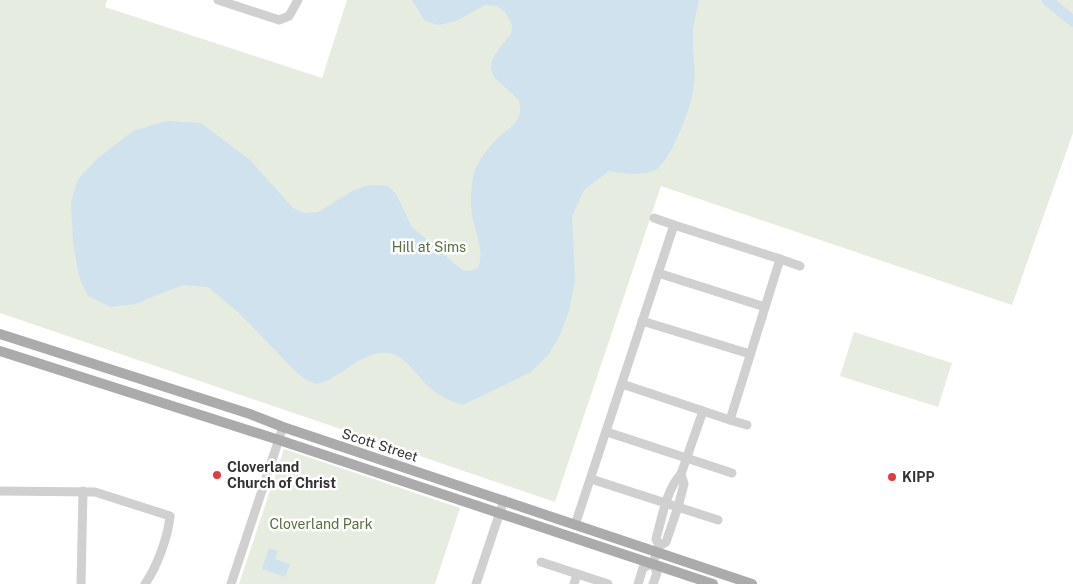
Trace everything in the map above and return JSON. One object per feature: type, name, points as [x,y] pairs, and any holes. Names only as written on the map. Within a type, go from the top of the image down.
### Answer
[{"type":"main road","points":[[0,346],[2,334]]},
{"type":"main road","name":"Scott Street","points":[[2,334],[250,414],[283,427],[575,524],[658,549],[752,584]]},
{"type":"main road","name":"Scott Street","points":[[0,351],[279,440],[713,584]]},
{"type":"main road","points":[[390,477],[394,464]]},
{"type":"street","points":[[218,0],[279,20],[289,16],[298,0]]},
{"type":"street","points":[[654,218],[800,266]]},
{"type":"street","points":[[575,524],[607,432],[674,224]]},
{"type":"street","points":[[730,420],[780,259]]},
{"type":"street","points":[[658,273],[765,307]]},
{"type":"street","points":[[642,321],[750,354]]},
{"type":"street","points":[[622,384],[747,425]]},
{"type":"street","points":[[658,549],[666,542],[678,507],[684,484],[682,474],[703,411]]},
{"type":"street","points":[[231,584],[283,427]]},
{"type":"street","points":[[607,432],[732,473]]},
{"type":"street","points":[[653,584],[656,573],[653,564],[658,549],[656,539],[674,481],[682,474]]},
{"type":"street","points":[[591,480],[718,520]]},
{"type":"street","points":[[0,491],[95,492],[170,516],[169,526],[153,573],[145,584]]},
{"type":"street","points":[[81,584],[83,491]]},
{"type":"street","points":[[476,584],[504,500]]},
{"type":"street","points":[[661,521],[672,524]]},
{"type":"street","points":[[541,562],[608,584]]},
{"type":"street","points":[[638,584],[643,568],[653,564]]},
{"type":"street","points":[[574,584],[577,574]]},
{"type":"green space","name":"Hill at Sims","points":[[0,0],[107,0],[105,7],[322,78],[347,0],[1073,0],[1073,133],[1012,305],[661,186],[555,502],[0,313]]},
{"type":"green space","points":[[854,332],[952,363],[938,407],[840,376]]},
{"type":"green space","name":"Cloverland Park","points":[[284,449],[460,508],[435,584],[239,584]]},
{"type":"water","points":[[412,0],[699,0],[693,30],[695,77],[693,92],[673,147],[661,165],[655,170],[638,174],[609,171],[584,190],[572,216],[575,282],[569,311],[560,335],[549,354],[531,372],[463,405],[437,393],[405,361],[391,353],[367,357],[331,379],[317,384],[306,380],[297,373],[239,313],[208,287],[183,285],[135,304],[110,307],[88,296],[79,277],[73,242],[71,203],[78,179],[98,158],[133,131],[166,121],[201,123],[250,160],[293,208],[304,213],[318,212],[354,190],[369,185],[388,186],[396,194],[412,227],[462,270],[470,271],[478,268],[480,249],[471,206],[473,177],[484,154],[515,123],[520,111],[519,100],[494,77],[491,69],[495,54],[511,34],[512,25],[505,12],[497,6],[485,5],[456,21],[439,25],[425,21]]},
{"type":"water","points":[[269,548],[278,551],[275,559],[290,564],[285,577],[262,569]]},
{"type":"waterway","points":[[1047,0],[1073,21]]},
{"type":"place","name":"Cloverland Church of Christ","points":[[217,475]]},
{"type":"place","name":"KIPP","points":[[892,477]]}]
